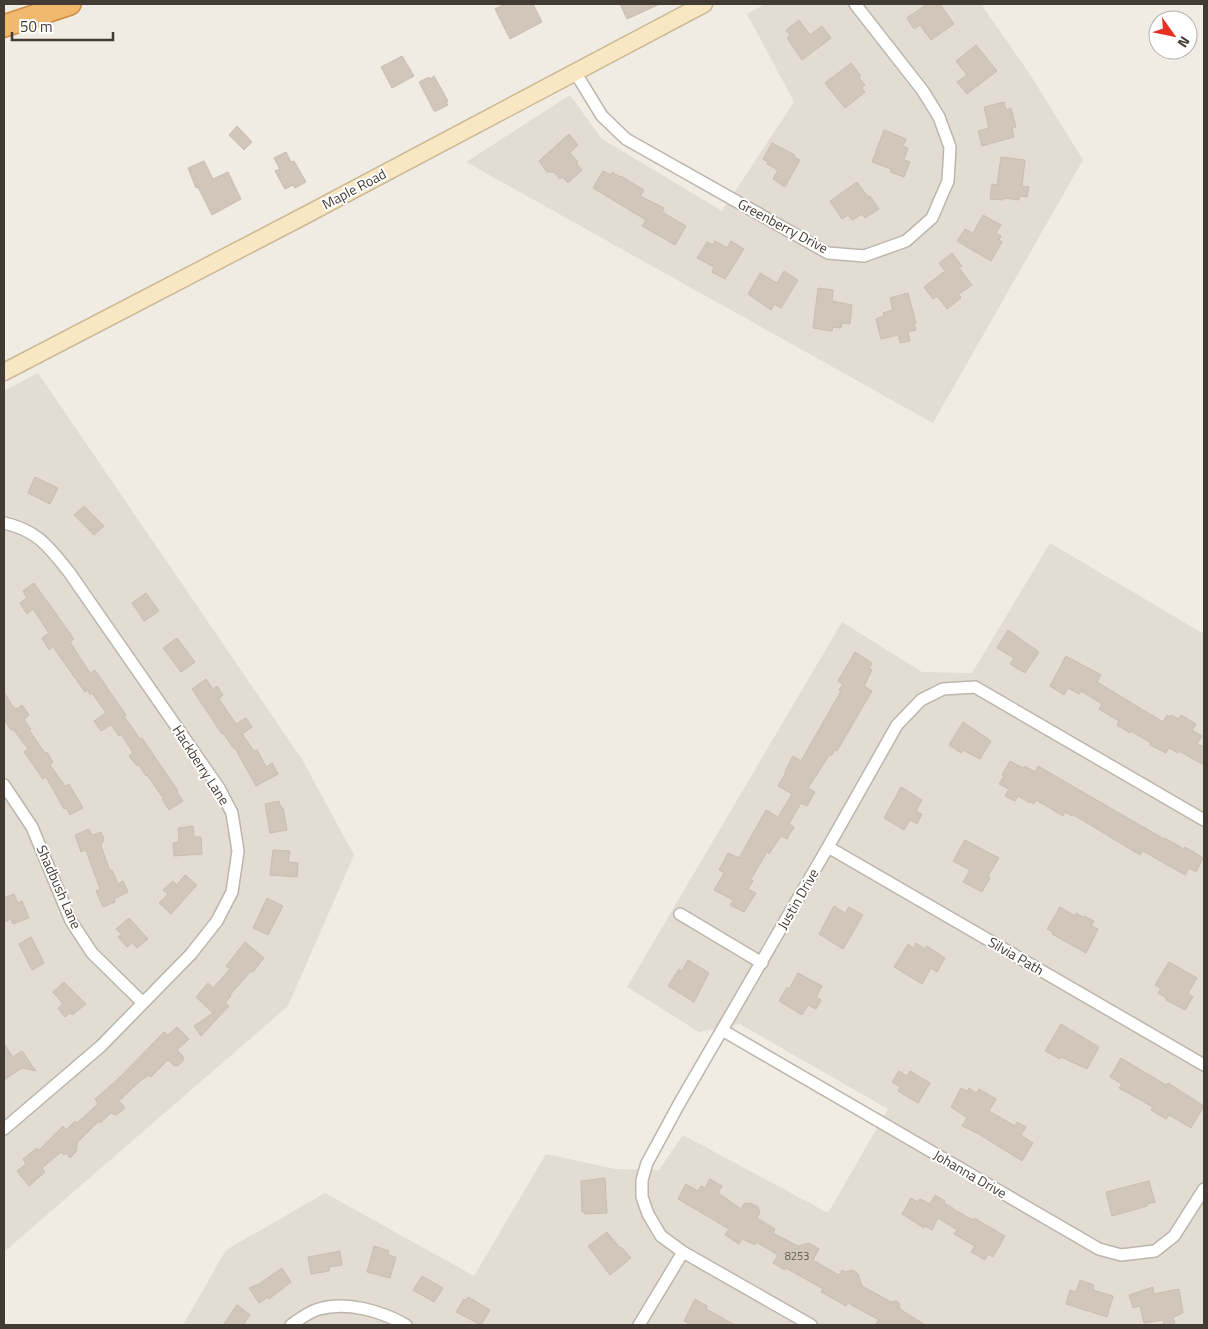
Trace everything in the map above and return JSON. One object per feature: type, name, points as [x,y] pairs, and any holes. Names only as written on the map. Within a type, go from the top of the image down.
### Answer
[{"type":"highway","points":[[4,26],[70,4]]},
{"type":"street","name":"Maple Road","points":[[4,372],[704,4]]},
{"type":"street","name":"Greenberry Drive","points":[[576,72],[602,116],[626,139],[828,253],[864,256],[906,241],[932,218],[948,181],[950,147],[939,117],[923,92],[855,4]]},
{"type":"street","name":"Hackberry Lane","points":[[4,523],[14,525],[34,534],[49,546],[74,580],[219,788],[232,813],[238,851],[232,892],[217,921],[191,954],[101,1046],[4,1128]]},
{"type":"street","name":"Justin Drive","points":[[811,1325],[683,1252],[661,1236],[648,1214],[642,1197],[642,1180],[647,1163],[896,725],[921,700],[943,689],[975,686],[1204,820]]},
{"type":"street","name":"Shadbush Lane","points":[[4,785],[32,826],[71,921],[92,953],[143,1003]]},
{"type":"street","name":"Silvia Path","points":[[828,847],[1204,1065]]},
{"type":"street","points":[[680,914],[762,962]]},
{"type":"street","name":"Johanna Drive","points":[[722,1030],[1099,1249],[1121,1255],[1155,1251],[1174,1236],[1204,1189]]},
{"type":"street","points":[[639,1325],[683,1252]]},
{"type":"street","points":[[291,1325],[319,1309],[343,1306],[365,1309],[406,1325]]},
{"type":"shaded area","points":[[765,4],[981,4],[1031,76],[1083,160],[933,423],[466,162],[570,95],[602,139],[722,211],[794,102],[747,14]]},
{"type":"shaded area","points":[[38,373],[303,761],[354,855],[288,1006],[4,1252],[4,391]]},
{"type":"shaded area","points":[[1050,543],[1204,634],[1204,1325],[183,1325],[226,1250],[325,1193],[474,1276],[546,1154],[615,1169],[659,1170],[683,1135],[828,1213],[888,1109],[740,1024],[699,1032],[627,987],[842,622],[922,672],[972,673]]},
{"type":"building","points":[[505,4],[533,4],[542,22],[510,39],[495,9]]},
{"type":"building","points":[[620,4],[660,4],[627,19]]},
{"type":"building","points":[[927,4],[940,4],[954,24],[931,40],[920,25],[914,29],[907,18]]},
{"type":"building","points":[[799,20],[810,35],[822,26],[831,38],[802,60],[787,38],[790,35],[786,30]]},
{"type":"building","points":[[976,45],[997,71],[967,94],[957,82],[967,75],[956,61]]},
{"type":"building","points":[[402,56],[414,76],[392,88],[381,67]]},
{"type":"building","points":[[851,63],[861,76],[859,78],[865,85],[862,88],[865,92],[845,108],[825,83]]},
{"type":"building","points":[[434,76],[448,101],[446,102],[448,105],[436,111],[434,111],[419,82]]},
{"type":"building","points":[[1004,102],[1006,110],[1011,108],[1016,127],[1012,128],[1014,137],[982,146],[978,131],[989,128],[984,107]]},
{"type":"building","points":[[237,126],[252,142],[244,150],[229,135]]},
{"type":"building","points":[[884,130],[906,139],[903,146],[908,148],[904,160],[910,162],[904,177],[890,172],[891,169],[872,162]]},
{"type":"building","points":[[569,134],[578,145],[570,153],[582,170],[568,183],[562,177],[560,179],[554,172],[547,172],[539,161]]},
{"type":"building","points":[[772,143],[795,155],[794,157],[800,160],[785,187],[773,179],[778,170],[767,164],[768,162],[763,159]]},
{"type":"building","points":[[286,152],[291,162],[294,161],[306,182],[295,188],[293,185],[285,189],[275,171],[280,169],[274,158]]},
{"type":"building","points":[[1001,157],[1025,160],[1022,186],[1029,187],[1027,197],[1019,196],[1019,200],[990,199],[992,184],[997,185]]},
{"type":"building","points":[[204,161],[213,179],[228,172],[241,199],[212,215],[198,187],[196,188],[188,168]]},
{"type":"building","points":[[603,171],[611,175],[612,172],[621,176],[644,190],[640,196],[664,208],[662,212],[686,226],[675,245],[642,226],[646,220],[593,188]]},
{"type":"building","points":[[857,182],[879,209],[865,218],[862,214],[852,220],[848,215],[842,219],[830,201]]},
{"type":"building","points":[[983,215],[1001,225],[996,233],[1001,236],[999,240],[1002,242],[991,261],[957,241],[965,229],[973,233]]},
{"type":"building","points":[[715,241],[727,248],[731,241],[744,249],[725,279],[712,272],[714,267],[697,258],[707,242],[713,245]]},
{"type":"building","points":[[952,253],[962,266],[959,268],[972,285],[959,294],[961,298],[947,309],[937,296],[933,299],[924,287],[945,271],[939,263]]},
{"type":"building","points":[[784,271],[798,280],[781,308],[774,304],[771,310],[748,294],[760,273],[777,283]]},
{"type":"building","points":[[818,288],[833,290],[832,301],[852,305],[850,324],[842,323],[841,328],[833,327],[832,331],[813,328]]},
{"type":"building","points":[[908,293],[916,323],[914,323],[916,330],[908,332],[910,341],[900,343],[898,335],[881,339],[876,319],[884,316],[883,313],[893,310],[890,298]]},
{"type":"building","points":[[35,477],[58,488],[50,504],[28,493]]},
{"type":"building","points":[[84,506],[104,526],[94,535],[74,515]]},
{"type":"building","points":[[34,583],[74,639],[70,642],[90,673],[95,670],[126,715],[124,716],[140,739],[142,738],[178,791],[183,801],[169,810],[147,775],[129,756],[133,753],[121,734],[119,736],[111,725],[101,731],[94,721],[106,713],[92,693],[90,695],[88,690],[85,692],[53,647],[49,650],[42,638],[49,633],[33,609],[27,614],[20,603],[27,598],[23,591]]},
{"type":"building","points":[[146,593],[159,611],[144,621],[132,603]]},
{"type":"building","points":[[1008,630],[1039,652],[1025,673],[1010,664],[1014,658],[997,648]]},
{"type":"building","points":[[177,638],[195,662],[181,672],[163,648]]},
{"type":"building","points":[[855,652],[872,663],[869,669],[872,670],[864,686],[872,691],[837,751],[835,750],[831,756],[830,754],[808,788],[815,792],[807,806],[801,803],[789,824],[794,827],[787,839],[781,836],[769,854],[767,852],[751,879],[753,881],[748,889],[756,893],[744,912],[730,905],[733,900],[714,890],[724,873],[719,870],[728,853],[739,858],[766,810],[778,817],[792,794],[778,786],[785,771],[793,756],[801,761],[841,691],[839,690],[843,684],[838,681]]},
{"type":"building","points":[[1066,656],[1101,675],[1097,682],[1163,722],[1167,715],[1179,719],[1181,715],[1196,724],[1192,730],[1202,736],[1197,744],[1204,747],[1204,765],[1179,751],[1178,753],[1169,748],[1166,753],[1150,745],[1151,743],[1131,731],[1130,733],[1117,725],[1119,721],[1099,709],[1102,704],[1081,691],[1079,694],[1068,688],[1064,695],[1050,686]]},
{"type":"building","points":[[206,679],[213,689],[217,686],[223,695],[219,699],[236,724],[246,718],[252,727],[242,734],[254,751],[257,750],[266,767],[272,763],[278,774],[256,786],[235,748],[222,734],[192,689]]},
{"type":"building","points":[[4,692],[13,707],[17,709],[22,705],[29,715],[24,720],[31,729],[29,730],[53,762],[50,765],[65,786],[69,784],[83,808],[70,815],[66,808],[64,809],[46,777],[43,779],[24,752],[28,749],[4,719]]},
{"type":"building","points":[[963,722],[991,741],[980,759],[963,750],[961,753],[949,745]]},
{"type":"building","points":[[1010,761],[1035,772],[1038,766],[1164,839],[1184,849],[1185,847],[1203,858],[1196,872],[1189,868],[1185,875],[1143,851],[1140,855],[1072,814],[1072,816],[1065,812],[1063,816],[1036,800],[1034,804],[1018,796],[1015,801],[1005,796],[1009,789],[999,784]]},
{"type":"building","points":[[901,787],[922,800],[916,811],[922,814],[917,824],[910,820],[904,830],[884,818]]},
{"type":"building","points":[[279,801],[281,808],[283,808],[287,830],[270,833],[265,804]]},
{"type":"building","points":[[193,826],[194,837],[201,837],[202,854],[174,856],[173,843],[179,842],[178,828]]},
{"type":"building","points":[[89,829],[92,835],[101,832],[104,839],[101,846],[110,871],[112,870],[118,884],[123,881],[128,892],[114,899],[115,902],[103,907],[96,891],[100,889],[86,850],[81,852],[75,835]]},
{"type":"building","points":[[965,840],[999,858],[988,876],[990,878],[982,892],[963,882],[970,870],[953,861]]},
{"type":"building","points":[[273,850],[290,851],[288,862],[298,863],[297,877],[270,875]]},
{"type":"building","points":[[185,875],[197,885],[171,914],[159,903],[168,894],[163,890],[173,881],[177,885]]},
{"type":"building","points":[[14,894],[18,903],[22,901],[29,918],[13,924],[11,919],[4,922],[4,898]]},
{"type":"building","points":[[267,898],[283,906],[268,935],[253,928]]},
{"type":"building","points":[[834,906],[845,913],[849,907],[863,915],[843,949],[819,934]]},
{"type":"building","points":[[1060,907],[1075,916],[1076,913],[1094,921],[1091,926],[1098,929],[1086,953],[1052,934],[1053,932],[1047,929]]},
{"type":"building","points":[[129,918],[148,939],[137,948],[132,943],[127,947],[118,937],[121,934],[116,929]]},
{"type":"building","points":[[31,937],[44,963],[32,970],[19,944]]},
{"type":"building","points":[[245,942],[264,958],[230,995],[225,1003],[229,1006],[201,1036],[194,1026],[213,1013],[196,997],[208,983],[213,988],[230,969],[226,966]]},
{"type":"building","points":[[916,943],[925,949],[927,946],[945,958],[937,972],[931,968],[922,984],[894,967],[908,944],[913,948]]},
{"type":"building","points":[[688,960],[709,973],[694,1002],[668,986],[679,969],[682,971]]},
{"type":"building","points":[[1169,962],[1197,978],[1188,993],[1193,997],[1185,1010],[1166,1000],[1168,999],[1158,993],[1161,988],[1155,985]]},
{"type":"building","points":[[798,973],[822,986],[816,997],[821,1000],[816,1009],[808,1005],[802,1015],[779,1001],[787,987],[789,989]]},
{"type":"building","points":[[64,982],[86,1004],[72,1015],[70,1013],[65,1017],[58,1008],[63,1004],[53,992]]},
{"type":"building","points":[[1061,1024],[1099,1047],[1087,1069],[1045,1051]]},
{"type":"building","points":[[177,1027],[189,1039],[177,1050],[183,1056],[183,1061],[178,1066],[174,1066],[168,1060],[151,1077],[149,1075],[139,1082],[119,1101],[125,1108],[116,1115],[111,1113],[100,1123],[99,1121],[77,1143],[76,1152],[70,1158],[66,1153],[64,1155],[61,1152],[42,1168],[45,1172],[29,1186],[17,1171],[26,1164],[23,1159],[37,1148],[39,1150],[63,1126],[66,1130],[75,1121],[77,1123],[98,1104],[95,1099],[117,1080],[164,1032],[168,1035]]},
{"type":"building","points":[[4,1044],[13,1057],[22,1051],[36,1071],[22,1068],[4,1080]]},
{"type":"building","points":[[1121,1058],[1166,1085],[1168,1083],[1204,1106],[1191,1128],[1169,1115],[1166,1119],[1151,1110],[1153,1107],[1119,1088],[1122,1084],[1110,1077]]},
{"type":"building","points":[[899,1071],[907,1076],[910,1071],[930,1083],[918,1103],[898,1091],[900,1087],[892,1082]]},
{"type":"building","points":[[961,1088],[967,1091],[969,1088],[976,1093],[979,1089],[996,1099],[989,1111],[1015,1126],[1017,1122],[1026,1127],[1021,1135],[1033,1143],[1022,1161],[977,1133],[962,1126],[967,1118],[951,1107]]},
{"type":"building","points":[[605,1178],[607,1213],[585,1214],[585,1212],[582,1212],[581,1181]]},
{"type":"building","points":[[710,1179],[722,1186],[718,1193],[741,1209],[744,1204],[750,1203],[758,1207],[760,1212],[757,1218],[775,1229],[773,1233],[798,1246],[809,1243],[819,1249],[813,1260],[839,1275],[842,1270],[845,1272],[853,1270],[858,1274],[862,1286],[891,1302],[896,1301],[899,1303],[900,1309],[925,1325],[875,1325],[879,1320],[848,1303],[846,1306],[821,1292],[823,1289],[786,1268],[785,1270],[773,1263],[778,1255],[756,1242],[755,1245],[742,1239],[739,1244],[725,1235],[729,1229],[678,1199],[686,1184],[698,1191],[701,1186],[705,1188]]},
{"type":"building","points":[[1149,1181],[1155,1202],[1112,1216],[1106,1192]]},
{"type":"building","points":[[935,1195],[953,1209],[973,1220],[974,1218],[1005,1236],[993,1257],[988,1254],[985,1260],[971,1252],[975,1246],[954,1234],[957,1230],[938,1218],[932,1230],[925,1226],[924,1228],[902,1214],[911,1198],[918,1202],[920,1199],[930,1204]]},
{"type":"building","points":[[607,1232],[631,1258],[610,1275],[588,1246]]},
{"type":"building","points":[[374,1246],[389,1251],[388,1255],[396,1257],[390,1278],[367,1272]]},
{"type":"building","points":[[340,1251],[342,1265],[329,1267],[329,1271],[311,1274],[308,1257]]},
{"type":"building","points":[[282,1268],[291,1282],[269,1299],[268,1297],[259,1303],[249,1288],[259,1284]]},
{"type":"building","points":[[422,1276],[443,1288],[434,1302],[413,1290]]},
{"type":"building","points":[[1080,1280],[1094,1285],[1093,1290],[1113,1296],[1107,1317],[1066,1304],[1070,1290],[1076,1292]]},
{"type":"building","points":[[1153,1287],[1154,1294],[1179,1289],[1183,1313],[1173,1317],[1175,1325],[1164,1325],[1163,1320],[1144,1323],[1140,1306],[1133,1308],[1129,1295]]},
{"type":"building","points":[[468,1297],[490,1310],[481,1325],[456,1312],[464,1299],[466,1301]]},
{"type":"building","points":[[695,1299],[707,1306],[706,1309],[735,1325],[692,1325],[684,1321]]},
{"type":"building","points":[[237,1305],[250,1315],[243,1325],[223,1325]]}]
